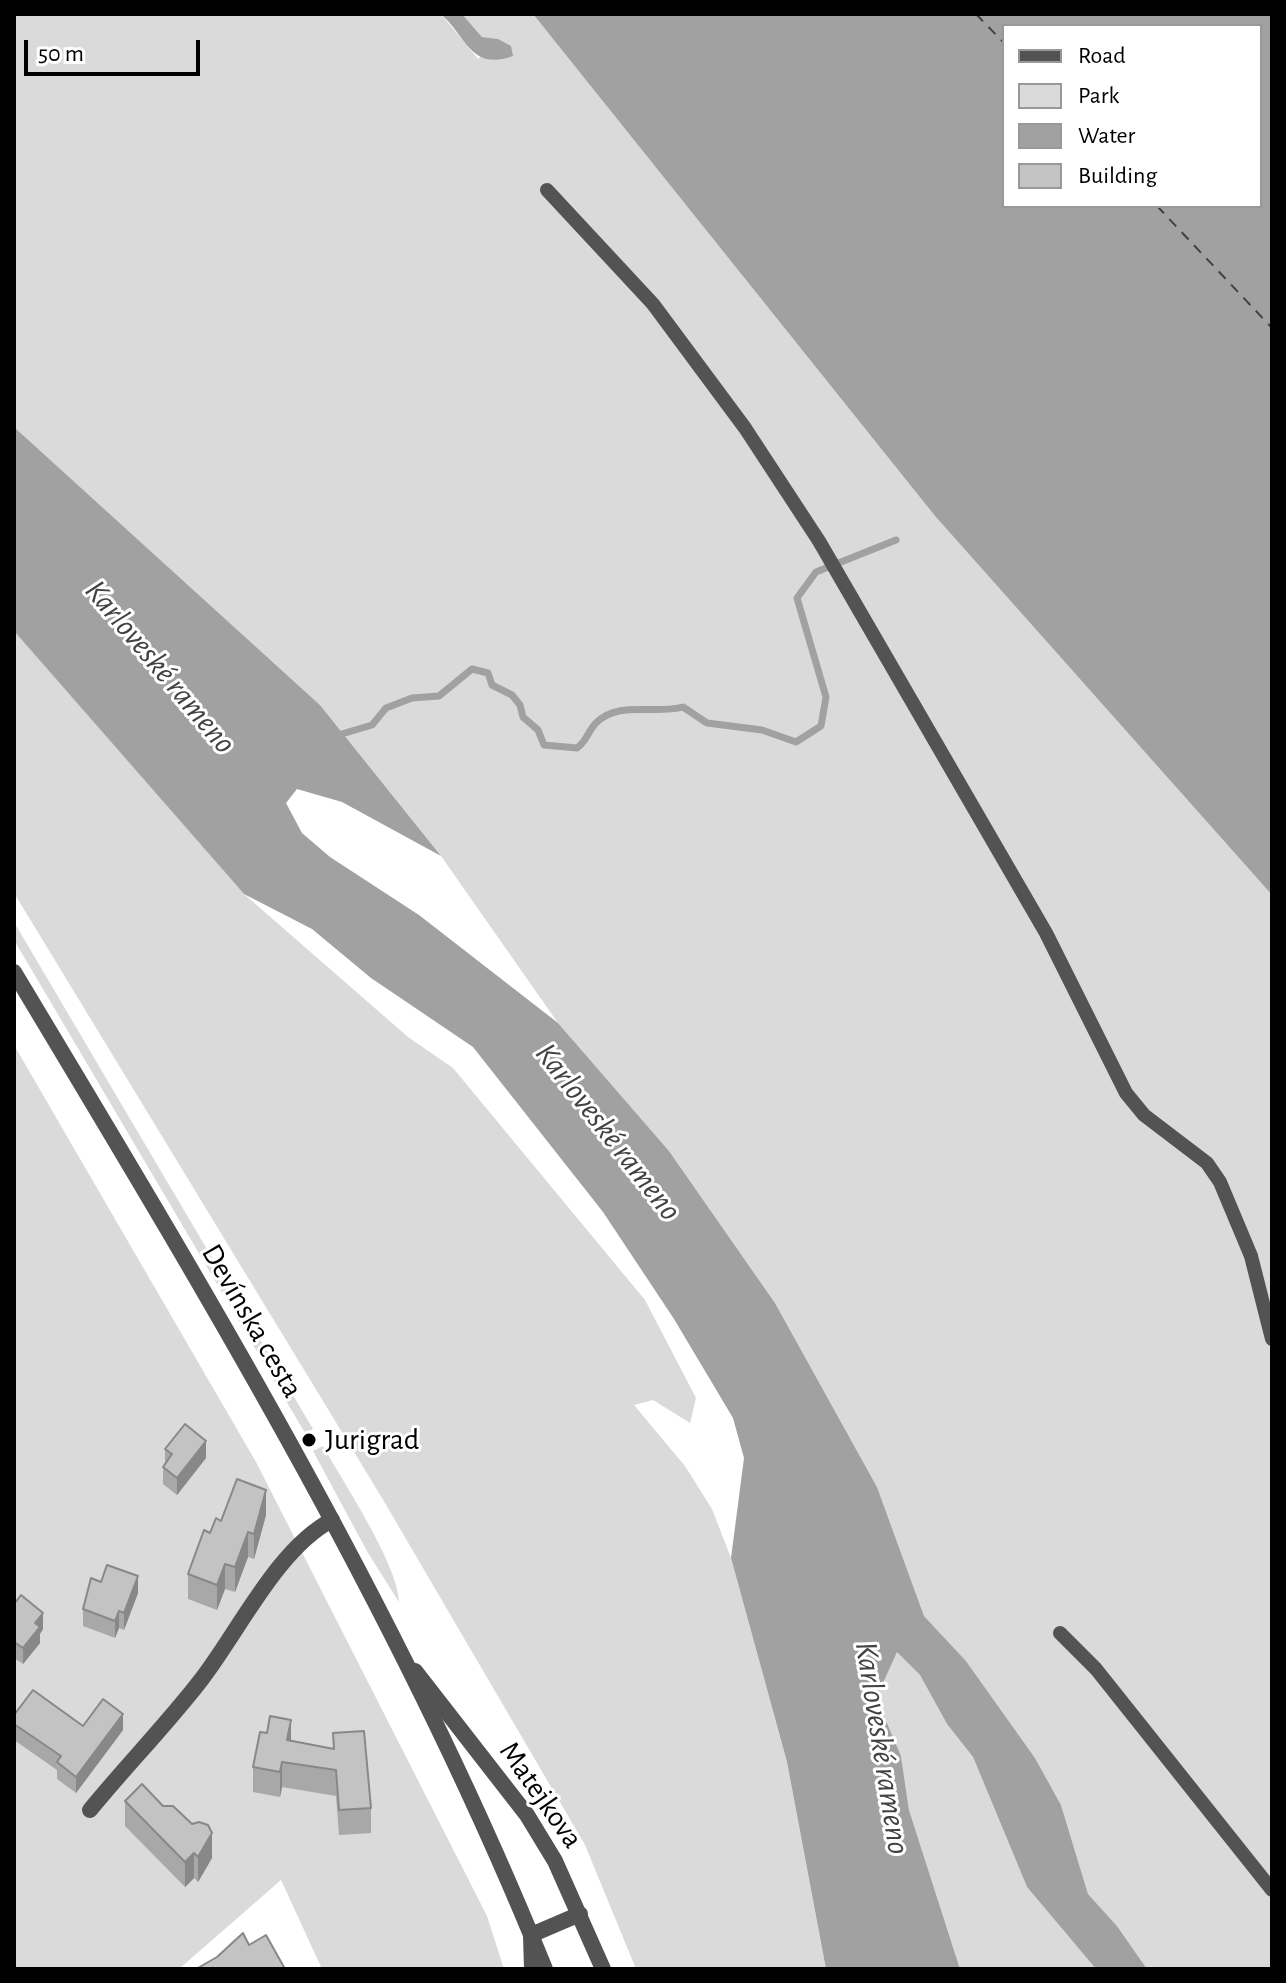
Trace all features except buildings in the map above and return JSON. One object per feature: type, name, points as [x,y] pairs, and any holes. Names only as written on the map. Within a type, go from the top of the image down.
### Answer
[{"type":"street","name":"Devínska cesta","points":[[14,972],[332,1520],[411,1667],[545,1969]]},
{"type":"street","points":[[90,1810],[201,1680],[260,1593],[315,1529],[332,1520]]},
{"type":"street","name":"Matejkova","points":[[411,1667],[527,1815],[555,1861],[603,1969]]},
{"type":"street","points":[[532,1969],[531,1935],[580,1914]]},
{"type":"lane","points":[[547,190],[653,304],[745,428],[819,541],[1046,933],[1126,1093],[1144,1115],[1207,1163],[1220,1182],[1251,1256],[1272,1339]]},
{"type":"lane","points":[[1060,1633],[1096,1669],[1272,1890]]},
{"type":"green space","points":[[14,14],[441,14],[478,59],[498,39],[482,37],[462,14],[533,14],[935,516],[1272,895],[1272,1969],[1147,1969],[1117,1926],[1088,1894],[1061,1805],[1035,1758],[966,1661],[924,1616],[877,1487],[775,1303],[669,1151],[558,1023],[441,856],[320,705],[14,427]]},
{"type":"green space","points":[[14,631],[244,894],[408,1037],[453,1068],[645,1300],[696,1398],[690,1423],[653,1400],[634,1405],[685,1466],[712,1509],[731,1558],[787,1762],[826,1969],[636,1969],[585,1845],[382,1498],[14,893]]},
{"type":"green space","points":[[14,922],[313,1429],[305,1433],[14,940]]},
{"type":"green space","points":[[14,1045],[256,1462],[487,1916],[504,1969],[322,1969],[281,1880],[179,1969],[14,1969]]},
{"type":"green space","points":[[323,1446],[380,1545],[390,1567],[399,1602],[368,1553],[313,1451]]},
{"type":"green space","points":[[897,1651],[920,1675],[947,1724],[973,1757],[1027,1887],[1096,1969],[960,1969],[909,1810],[901,1756],[879,1704],[879,1692]]},
{"type":"water","points":[[441,14],[462,14],[482,37],[498,39],[511,46],[513,56],[499,60],[479,56]]},
{"type":"water","points":[[533,14],[1272,14],[1272,895],[935,516]]},
{"type":"water","name":"Karloveské rameno","points":[[14,427],[320,705],[441,856],[342,802],[297,789],[286,803],[302,833],[330,857],[419,915],[558,1023],[669,1151],[775,1303],[877,1487],[924,1616],[966,1661],[1035,1758],[1061,1805],[1088,1894],[1117,1926],[1147,1969],[1096,1969],[1027,1887],[973,1757],[947,1724],[920,1675],[897,1652],[879,1692],[879,1704],[901,1756],[909,1810],[960,1969],[826,1969],[787,1762],[731,1558],[744,1458],[733,1418],[674,1319],[603,1212],[473,1047],[371,978],[312,929],[244,894],[14,631]]},
{"type":"waterway","points":[[335,736],[372,725],[386,708],[412,698],[439,696],[472,669],[488,673],[492,685],[512,695],[520,705],[523,717],[538,730],[544,745],[577,748],[596,723],[615,712],[683,707],[707,723],[762,730],[796,742],[821,726],[826,697],[797,598],[816,572],[896,540]]},
{"type":"ferry route","points":[[976,14],[1002,41]]},
{"type":"ferry route","points":[[1159,208],[1272,328]]},
{"type":"place","name":"Jurigrad","points":[[309,1440]]}]
